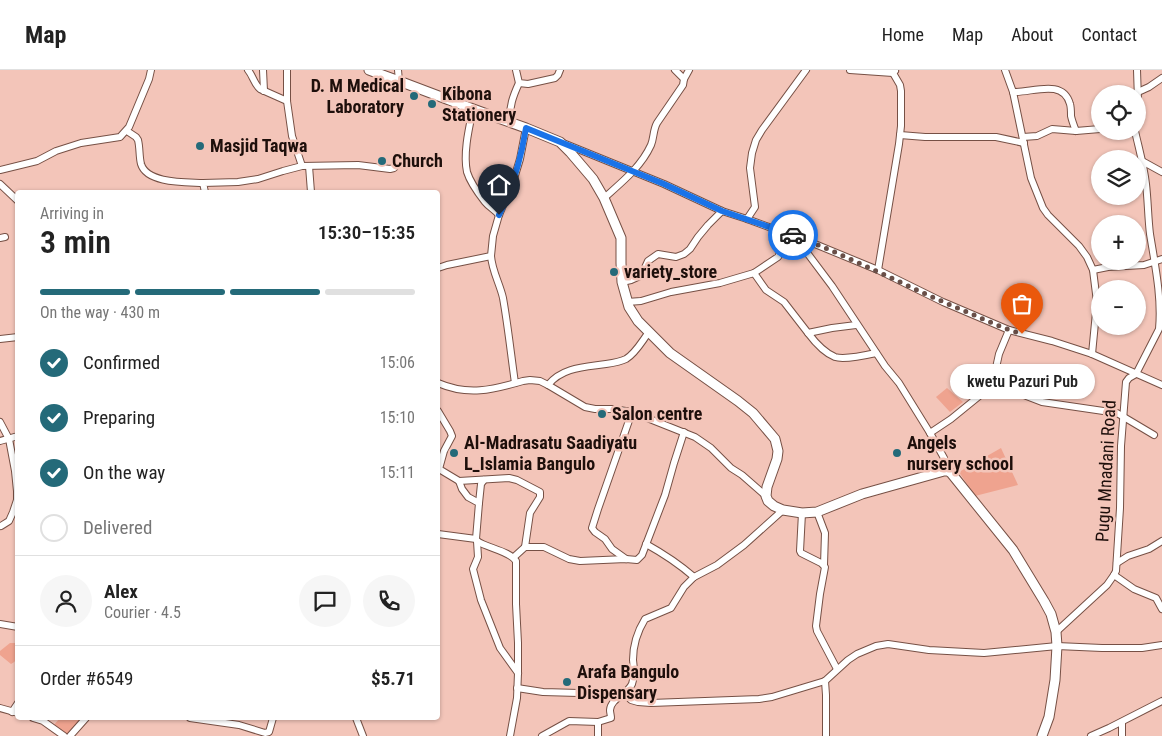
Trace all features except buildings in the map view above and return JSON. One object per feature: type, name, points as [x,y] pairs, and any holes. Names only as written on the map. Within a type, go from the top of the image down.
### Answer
[{"type":"street","points":[[0,170],[37,161],[56,151],[81,143],[118,138],[132,122],[151,70]]},
{"type":"street","points":[[248,70],[258,87],[287,101]]},
{"type":"street","points":[[263,70],[264,91]]},
{"type":"street","points":[[287,70],[287,101],[292,136],[306,166],[311,190]]},
{"type":"street","points":[[369,70],[526,128],[634,171],[722,211],[748,218],[878,270],[943,302],[1010,330],[1092,354],[1162,386]]},
{"type":"street","points":[[398,70],[399,81]]},
{"type":"street","points":[[519,82],[528,84],[555,78],[560,70]]},
{"type":"street","points":[[675,70],[684,79]]},
{"type":"street","points":[[604,198],[634,171],[652,143],[657,123],[683,85],[689,70]]},
{"type":"street","points":[[748,218],[755,206],[750,168],[756,140],[806,70]]},
{"type":"street","points":[[850,70],[895,71],[901,91],[900,135],[878,270]]},
{"type":"street","points":[[1005,70],[1013,92],[1031,178],[1043,208],[1079,246],[1088,257],[1091,265]]},
{"type":"street","points":[[1137,70],[1138,85]]},
{"type":"street","points":[[510,122],[510,107],[519,82],[517,71]]},
{"type":"street","points":[[1146,89],[1162,78]]},
{"type":"street","points":[[1013,92],[1024,92],[1042,88],[1058,90],[1065,95],[1070,103],[1071,116],[1076,131]]},
{"type":"street","points":[[473,109],[467,144],[466,162],[468,173],[470,180],[483,198],[499,215]]},
{"type":"street","points":[[515,383],[502,295],[491,256],[492,236],[518,167],[526,128]]},
{"type":"street","points":[[900,135],[996,137],[1024,140],[1050,129],[1076,131],[1091,130]]},
{"type":"street","points":[[126,131],[138,140],[143,169],[151,175],[164,180],[203,183],[238,182],[258,179],[306,166],[358,165],[390,169],[394,168],[399,162]]},
{"type":"street","points":[[560,142],[594,179],[604,198],[621,238],[622,282],[629,307],[638,321],[670,353],[753,413],[773,436],[778,451],[766,496]]},
{"type":"street","points":[[1146,163],[1162,172]]},
{"type":"street","points":[[203,183],[205,190]]},
{"type":"street","points":[[0,184],[15,198]]},
{"type":"street","name":"Pugu Mnadani Road","points":[[1056,632],[1107,585],[1114,575],[1117,563],[1121,446],[1126,382],[1128,378],[1136,374],[1161,322],[1162,295],[1159,260],[1150,235],[1146,184]]},
{"type":"street","points":[[622,282],[640,276],[648,261],[658,254],[676,257],[684,254],[722,211]]},
{"type":"street","points":[[627,302],[641,302],[671,292],[720,283],[754,273],[778,257],[790,234]]},
{"type":"street","points":[[790,234],[805,250],[832,286],[856,325],[898,383],[930,433],[944,458],[948,471],[1013,550],[1051,614],[1056,632],[1057,646],[1055,680],[1049,717],[1042,736]]},
{"type":"street","points":[[440,267],[491,256]]},
{"type":"street","points":[[1146,264],[1159,260]]},
{"type":"street","points":[[1092,354],[1097,302],[1093,270]]},
{"type":"street","points":[[754,273],[766,290],[784,302],[818,345],[836,357],[865,356],[876,352]]},
{"type":"street","points":[[808,333],[856,325]]},
{"type":"street","points":[[930,433],[983,393],[994,376],[998,354],[1010,330]]},
{"type":"street","points":[[548,385],[558,375],[571,370],[627,358],[649,332]]},
{"type":"street","points":[[0,339],[15,337]]},
{"type":"street","points":[[994,376],[1016,392],[1042,402],[1124,416],[1154,435]]},
{"type":"street","points":[[440,384],[458,390],[478,391],[530,380],[540,381],[585,407],[632,412],[695,437],[711,448],[731,468],[766,496],[768,501],[782,510],[802,513],[817,512],[862,494],[948,471]]},
{"type":"street","points":[[626,559],[612,549],[605,539],[592,528],[632,412]]},
{"type":"street","points":[[440,414],[452,436],[440,462]]},
{"type":"street","points":[[0,422],[9,438],[15,471]]},
{"type":"street","points":[[525,547],[544,547],[569,560],[637,560],[642,555],[665,495],[684,432]]},
{"type":"street","points":[[0,441],[15,437]]},
{"type":"street","points":[[440,469],[459,481],[509,478],[540,492],[540,497],[530,513],[525,547],[514,557]]},
{"type":"street","points":[[484,480],[481,484],[476,540],[478,557],[473,569],[481,600],[500,648],[518,672]]},
{"type":"street","points":[[459,481],[468,497],[479,504]]},
{"type":"street","points":[[1,526],[10,521],[15,506]]},
{"type":"street","points":[[542,736],[569,721],[598,722],[610,718],[610,708],[616,700],[629,690],[634,677],[633,654],[636,637],[645,619],[671,608],[684,587],[694,577],[716,565],[744,545],[782,510]]},
{"type":"street","points":[[817,512],[825,533],[825,570],[816,631],[837,669]]},
{"type":"street","points":[[802,513],[800,551],[824,565]]},
{"type":"street","points":[[440,534],[476,540],[487,547],[514,557],[516,561],[518,672],[517,698],[510,736]]},
{"type":"street","points":[[1117,563],[1162,541]]},
{"type":"street","points":[[646,544],[680,564],[694,577]]},
{"type":"street","points":[[1114,575],[1129,586],[1156,598],[1162,609]]},
{"type":"street","points":[[0,626],[15,627]]},
{"type":"street","points":[[517,688],[543,692],[601,692],[627,696],[631,700],[638,702],[658,704],[759,699],[825,681],[857,654],[876,646],[888,644],[929,650],[984,653],[1057,646],[1142,648],[1162,645]]},
{"type":"street","points":[[825,681],[826,736]]},
{"type":"street","points":[[1091,736],[1162,701]]},
{"type":"street","points":[[0,708],[15,713]]},
{"type":"street","points":[[40,720],[64,736]]},
{"type":"street","points":[[70,736],[84,720]]},
{"type":"street","points":[[204,720],[239,725],[264,733],[269,732],[272,720]]},
{"type":"street","points":[[357,720],[363,736]]},
{"type":"street","points":[[598,722],[598,736]]},
{"type":"street","points":[[1122,722],[1122,736]]},
{"type":"shaded area","points":[[947,388],[963,402],[950,412],[936,397]]},
{"type":"shaded area","points":[[1001,448],[1018,485],[975,496],[959,472]]},
{"type":"shaded area","points":[[10,643],[15,643],[15,661],[11,664],[0,655],[0,651]]},
{"type":"shaded area","points":[[58,720],[82,720],[69,736],[53,726]]},
{"type":"way so far","points":[[793,235],[878,270],[943,302],[1022,334]]},
{"type":"place","name":"D. M Medical Laboratory","points":[[414,96]]},
{"type":"place","name":"Kibona Stationery","points":[[432,104]]},
{"type":"place","name":"Masjid Taqwa","points":[[200,146]]},
{"type":"place","name":"Church","points":[[382,161]]},
{"type":"place","name":"variety_store","points":[[614,272]]},
{"type":"place","name":"kwetu Pazuri Pub","points":[[1022,334]]},
{"type":"place","name":"Salon centre","points":[[602,414]]},
{"type":"place","name":"Al-Madrasatu Saadiyatu L_Islamia Bangulo","points":[[454,453]]},
{"type":"place","name":"Angels nursery school","points":[[897,453]]},
{"type":"place","name":"Arafa Bangulo Dispensary","points":[[567,682]]},
{"type":"route","points":[[499,215],[513,182],[526,128],[664,184],[722,211],[748,218],[793,235]]}]
